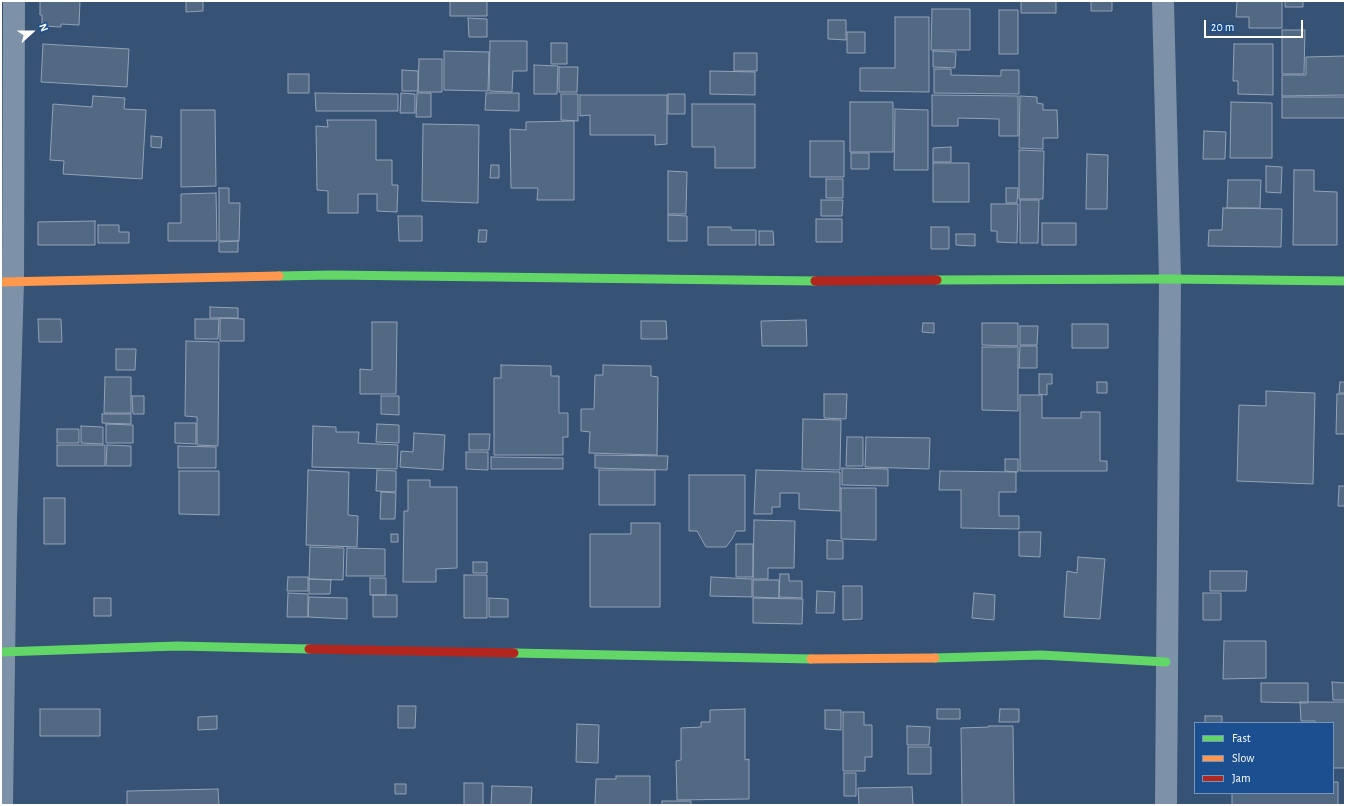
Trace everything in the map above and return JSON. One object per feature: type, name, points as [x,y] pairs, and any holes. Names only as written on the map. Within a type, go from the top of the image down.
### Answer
[{"type":"street","points":[[2,805],[6,519],[7,282],[14,1]]},
{"type":"street","points":[[1163,1],[1170,279],[1166,805]]},
{"type":"street","points":[[7,282],[332,274],[820,281],[1170,279],[1345,281]]},
{"type":"street","points":[[3,652],[177,646],[773,659],[962,658],[1041,655],[1166,662]]},
{"type":"building","points":[[40,1],[80,1],[79,25],[61,24],[61,27],[42,26]]},
{"type":"building","points":[[186,1],[203,1],[203,11],[186,12]]},
{"type":"building","points":[[450,1],[487,1],[487,16],[450,16]]},
{"type":"building","points":[[1021,1],[1056,1],[1056,13],[1021,13]]},
{"type":"building","points":[[1091,1],[1112,1],[1112,11],[1091,11]]},
{"type":"building","points":[[1237,1],[1282,1],[1282,28],[1249,28],[1249,17],[1236,17]]},
{"type":"building","points":[[1285,1],[1303,1],[1303,7],[1285,7]]},
{"type":"building","points":[[932,9],[970,9],[970,50],[931,50]]},
{"type":"building","points":[[999,10],[1018,10],[1018,54],[999,54]]},
{"type":"building","points":[[895,17],[929,17],[929,92],[860,91],[860,68],[895,68]]},
{"type":"building","points":[[468,18],[487,19],[487,37],[469,37]]},
{"type":"building","points":[[828,20],[846,20],[846,40],[828,39]]},
{"type":"building","points":[[1282,30],[1305,30],[1304,74],[1282,74]]},
{"type":"building","points":[[847,32],[865,32],[865,53],[847,53]]},
{"type":"building","points":[[490,41],[527,41],[527,71],[513,71],[512,92],[489,91]]},
{"type":"building","points":[[551,43],[567,43],[567,64],[551,64]]},
{"type":"building","points":[[43,44],[129,49],[127,87],[41,82]]},
{"type":"building","points":[[1234,44],[1273,44],[1273,95],[1238,94],[1238,81],[1233,81]]},
{"type":"building","points":[[444,51],[489,52],[488,91],[444,90]]},
{"type":"building","points":[[933,51],[956,52],[955,68],[933,67]]},
{"type":"building","points":[[734,53],[757,53],[757,71],[734,71]]},
{"type":"building","points":[[1345,56],[1345,95],[1282,96],[1282,75],[1306,75],[1306,57]]},
{"type":"building","points":[[419,59],[442,59],[442,92],[418,92]]},
{"type":"building","points":[[534,65],[558,66],[557,94],[534,94]]},
{"type":"building","points":[[559,67],[578,67],[577,92],[559,92]]},
{"type":"building","points":[[934,69],[951,69],[951,75],[1001,76],[1001,70],[1019,70],[1019,94],[934,93]]},
{"type":"building","points":[[402,70],[418,71],[418,91],[402,91]]},
{"type":"building","points":[[710,71],[755,72],[755,95],[710,94]]},
{"type":"building","points":[[288,74],[309,74],[309,93],[288,93]]},
{"type":"building","points":[[315,93],[398,94],[398,111],[316,111]]},
{"type":"building","points":[[401,93],[415,94],[415,113],[400,113]]},
{"type":"building","points":[[417,93],[431,93],[431,117],[416,117]]},
{"type":"building","points":[[486,93],[519,93],[519,111],[485,110]]},
{"type":"building","points":[[561,94],[578,94],[578,121],[561,120]]},
{"type":"building","points":[[668,94],[685,94],[685,114],[668,114]]},
{"type":"building","points":[[580,95],[667,95],[667,144],[655,145],[655,135],[590,135],[590,115],[580,116]]},
{"type":"building","points":[[932,95],[1018,96],[1018,136],[999,136],[999,119],[958,118],[958,126],[932,126]]},
{"type":"building","points":[[93,96],[125,98],[124,109],[146,110],[142,179],[63,174],[64,161],[50,160],[53,104],[92,107]]},
{"type":"building","points":[[1020,96],[1037,97],[1037,103],[1043,104],[1043,110],[1057,110],[1058,138],[1043,138],[1043,149],[1019,148]]},
{"type":"building","points":[[1282,97],[1345,97],[1345,118],[1282,118]]},
{"type":"building","points":[[850,102],[893,102],[893,152],[850,152]]},
{"type":"building","points":[[1231,102],[1272,103],[1272,158],[1230,158]]},
{"type":"building","points":[[692,104],[755,104],[755,168],[715,168],[715,147],[692,147]]},
{"type":"building","points":[[895,109],[928,110],[928,170],[894,170]]},
{"type":"building","points":[[181,110],[215,110],[216,186],[181,187]]},
{"type":"building","points":[[327,120],[376,120],[376,160],[392,160],[392,185],[398,185],[397,212],[377,211],[377,194],[358,194],[358,213],[328,213],[328,191],[317,190],[316,126],[328,127]]},
{"type":"building","points":[[574,121],[574,200],[537,200],[538,188],[511,188],[510,129],[526,130],[526,122]]},
{"type":"building","points":[[423,124],[479,125],[478,203],[422,201]]},
{"type":"building","points":[[1204,131],[1226,132],[1225,159],[1203,159]]},
{"type":"building","points":[[151,136],[162,137],[161,148],[151,147]]},
{"type":"building","points":[[810,141],[844,141],[844,177],[810,177]]},
{"type":"building","points":[[951,147],[951,162],[933,162],[933,148]]},
{"type":"building","points":[[1019,150],[1044,151],[1043,199],[1019,199]]},
{"type":"building","points":[[851,153],[869,153],[869,169],[851,169]]},
{"type":"building","points":[[1087,154],[1108,155],[1107,209],[1086,209]]},
{"type":"building","points":[[933,163],[969,163],[969,202],[933,202]]},
{"type":"building","points":[[491,165],[499,165],[499,178],[490,178]]},
{"type":"building","points":[[1266,166],[1282,167],[1281,193],[1266,192]]},
{"type":"building","points":[[1294,170],[1314,170],[1314,191],[1337,192],[1337,245],[1293,245]]},
{"type":"building","points":[[668,171],[687,172],[686,214],[668,214]]},
{"type":"building","points":[[826,179],[843,179],[843,198],[826,198]]},
{"type":"building","points":[[1228,180],[1261,180],[1260,208],[1227,208]]},
{"type":"building","points":[[219,188],[229,188],[229,203],[240,203],[239,241],[219,241]]},
{"type":"building","points":[[1006,188],[1018,188],[1017,203],[1006,203]]},
{"type":"building","points":[[216,193],[217,241],[168,241],[168,223],[181,223],[181,194]]},
{"type":"building","points":[[821,200],[843,200],[842,216],[821,216]]},
{"type":"building","points":[[1020,200],[1039,200],[1038,243],[1020,243]]},
{"type":"building","points":[[991,204],[1018,204],[1017,243],[997,242],[997,231],[991,231]]},
{"type":"building","points":[[1223,208],[1282,209],[1281,247],[1208,246],[1209,230],[1222,230]]},
{"type":"building","points":[[668,215],[687,216],[687,241],[668,241]]},
{"type":"building","points":[[398,216],[422,216],[422,241],[399,241]]},
{"type":"building","points":[[816,219],[842,219],[842,242],[816,242]]},
{"type":"building","points":[[95,221],[95,245],[38,245],[38,222]]},
{"type":"building","points":[[1042,223],[1076,223],[1076,245],[1042,245]]},
{"type":"building","points":[[98,225],[119,225],[119,232],[129,232],[129,243],[98,243]]},
{"type":"building","points":[[708,227],[731,227],[731,230],[756,230],[756,245],[708,245]]},
{"type":"building","points":[[931,227],[949,227],[949,249],[931,249]]},
{"type":"building","points":[[479,230],[487,230],[486,242],[478,242]]},
{"type":"building","points":[[759,231],[773,231],[774,245],[759,245]]},
{"type":"building","points":[[956,234],[975,234],[975,246],[956,245]]},
{"type":"building","points":[[238,241],[238,252],[219,252],[219,242]]},
{"type":"building","points":[[210,307],[238,308],[238,318],[210,318]]},
{"type":"building","points":[[220,318],[244,319],[244,341],[220,341]]},
{"type":"building","points":[[38,319],[61,319],[62,342],[39,342]]},
{"type":"building","points":[[195,319],[219,319],[218,339],[195,339]]},
{"type":"building","points":[[806,320],[807,346],[762,346],[761,321]]},
{"type":"building","points":[[641,321],[666,321],[667,339],[641,339]]},
{"type":"building","points":[[372,322],[397,322],[396,394],[360,394],[360,369],[372,370]]},
{"type":"building","points":[[923,323],[934,323],[934,333],[922,332]]},
{"type":"building","points":[[982,323],[1018,323],[1018,346],[982,345]]},
{"type":"building","points":[[1072,324],[1108,324],[1108,348],[1072,348]]},
{"type":"building","points":[[1020,326],[1038,326],[1037,345],[1020,345]]},
{"type":"building","points":[[186,341],[219,342],[218,446],[197,445],[197,417],[185,416]]},
{"type":"building","points":[[1020,346],[1037,346],[1037,368],[1019,368]]},
{"type":"building","points":[[982,347],[1018,347],[1018,411],[982,410]]},
{"type":"building","points":[[116,349],[136,349],[135,370],[116,370]]},
{"type":"building","points":[[501,365],[551,366],[551,376],[559,376],[559,413],[568,413],[568,437],[563,437],[563,455],[494,455],[494,378],[501,378]]},
{"type":"building","points":[[603,365],[651,366],[651,376],[658,377],[657,455],[589,453],[590,432],[581,431],[581,409],[594,409],[595,375],[603,375]]},
{"type":"building","points":[[1039,374],[1052,374],[1052,384],[1047,384],[1047,395],[1039,394]]},
{"type":"building","points":[[105,377],[131,377],[131,413],[104,413]]},
{"type":"building","points":[[1097,382],[1107,382],[1107,393],[1097,393]]},
{"type":"building","points":[[1340,382],[1345,382],[1345,393],[1339,393]]},
{"type":"building","points":[[1266,391],[1315,393],[1313,484],[1237,481],[1239,405],[1266,406]]},
{"type":"building","points":[[824,394],[847,394],[846,419],[824,418]]},
{"type":"building","points":[[1337,394],[1345,394],[1345,434],[1336,434]]},
{"type":"building","points":[[1020,395],[1042,395],[1042,418],[1081,418],[1081,412],[1100,412],[1100,461],[1107,461],[1107,471],[1020,471]]},
{"type":"building","points":[[132,396],[144,396],[144,414],[133,414]]},
{"type":"building","points":[[381,396],[399,396],[399,415],[381,414]]},
{"type":"building","points":[[102,414],[131,414],[131,424],[102,423]]},
{"type":"building","points":[[803,419],[841,420],[840,470],[802,469]]},
{"type":"building","points":[[175,423],[196,423],[196,444],[175,443]]},
{"type":"building","points":[[106,424],[133,425],[133,443],[106,443]]},
{"type":"building","points":[[377,424],[399,425],[399,443],[376,442]]},
{"type":"building","points":[[81,426],[103,427],[103,444],[81,443]]},
{"type":"building","points":[[313,426],[336,427],[336,432],[359,432],[358,443],[398,445],[397,469],[312,467]]},
{"type":"building","points":[[57,429],[79,429],[79,443],[57,443]]},
{"type":"building","points":[[414,433],[445,435],[443,470],[400,467],[401,451],[413,452]]},
{"type":"building","points":[[469,434],[490,434],[489,450],[469,450]]},
{"type":"building","points":[[847,437],[863,437],[863,466],[846,466]]},
{"type":"building","points":[[866,437],[930,438],[929,469],[865,467]]},
{"type":"building","points":[[57,445],[105,445],[105,466],[57,466]]},
{"type":"building","points":[[107,445],[131,446],[131,466],[106,466]]},
{"type":"building","points":[[178,446],[216,447],[216,468],[178,468]]},
{"type":"building","points":[[466,452],[488,452],[488,470],[466,469]]},
{"type":"building","points":[[595,455],[668,456],[667,470],[595,468]]},
{"type":"building","points":[[491,457],[563,458],[563,469],[491,469]]},
{"type":"building","points":[[1005,459],[1018,459],[1018,472],[1005,471]]},
{"type":"building","points":[[842,468],[888,469],[888,486],[842,485]]},
{"type":"building","points":[[308,470],[349,472],[348,515],[358,516],[357,547],[306,545]]},
{"type":"building","points":[[377,470],[396,471],[396,492],[376,491]]},
{"type":"building","points":[[599,470],[655,470],[655,505],[599,505]]},
{"type":"building","points":[[756,470],[840,472],[840,511],[799,509],[799,493],[780,493],[780,507],[772,507],[772,514],[754,514]]},
{"type":"building","points":[[179,471],[219,471],[219,515],[179,514]]},
{"type":"building","points":[[940,471],[1016,472],[1016,492],[999,492],[999,516],[1019,516],[1019,529],[961,528],[961,490],[939,490]]},
{"type":"building","points":[[689,475],[745,475],[745,531],[736,531],[726,547],[706,547],[697,531],[689,531]]},
{"type":"building","points":[[408,480],[430,480],[430,487],[457,487],[457,568],[436,569],[436,582],[403,582],[404,511],[408,511]]},
{"type":"building","points":[[1339,486],[1345,486],[1345,506],[1338,506]]},
{"type":"building","points":[[841,488],[876,488],[876,540],[841,539]]},
{"type":"building","points":[[381,492],[396,493],[395,519],[380,519]]},
{"type":"building","points":[[44,498],[65,498],[65,544],[44,544]]},
{"type":"building","points":[[754,520],[795,521],[794,568],[768,568],[768,579],[753,579]]},
{"type":"building","points":[[631,523],[660,523],[660,607],[590,607],[590,534],[631,534]]},
{"type":"building","points":[[1019,532],[1041,532],[1040,557],[1019,556]]},
{"type":"building","points":[[391,534],[398,534],[398,542],[391,542]]},
{"type":"building","points":[[827,540],[843,541],[843,559],[827,559]]},
{"type":"building","points":[[736,544],[753,544],[753,577],[736,577]]},
{"type":"building","points":[[310,547],[344,548],[343,580],[309,579]]},
{"type":"building","points":[[347,548],[385,549],[385,576],[346,576]]},
{"type":"building","points":[[1078,557],[1105,559],[1100,619],[1064,617],[1067,571],[1077,573]]},
{"type":"building","points":[[473,562],[487,562],[487,573],[473,573]]},
{"type":"building","points":[[1210,571],[1247,571],[1246,591],[1210,591]]},
{"type":"building","points":[[780,574],[789,574],[789,581],[802,581],[802,598],[779,597]]},
{"type":"building","points":[[464,575],[487,575],[487,618],[464,618]]},
{"type":"building","points":[[288,577],[308,577],[308,591],[287,591]]},
{"type":"building","points":[[711,577],[752,579],[752,597],[710,596]]},
{"type":"building","points":[[370,578],[386,578],[386,595],[370,595]]},
{"type":"building","points":[[309,579],[331,580],[330,594],[309,594]]},
{"type":"building","points":[[753,580],[779,580],[779,598],[753,597]]},
{"type":"building","points":[[843,586],[862,586],[862,619],[843,620]]},
{"type":"building","points":[[817,591],[835,592],[834,613],[816,613]]},
{"type":"building","points":[[288,593],[308,594],[308,617],[287,617]]},
{"type":"building","points":[[974,593],[995,595],[994,620],[972,618]]},
{"type":"building","points":[[1203,593],[1221,593],[1221,620],[1203,620]]},
{"type":"building","points":[[373,595],[397,595],[397,617],[373,617]]},
{"type":"building","points":[[309,597],[347,598],[347,619],[308,617]]},
{"type":"building","points":[[94,598],[111,598],[111,616],[94,616]]},
{"type":"building","points":[[489,598],[508,599],[508,617],[489,617]]},
{"type":"building","points":[[753,598],[803,599],[802,624],[753,623]]},
{"type":"building","points":[[1224,641],[1266,641],[1266,678],[1223,679]]},
{"type":"building","points":[[1332,682],[1345,683],[1345,700],[1333,700]]},
{"type":"building","points":[[1261,683],[1308,683],[1308,703],[1261,702]]},
{"type":"building","points":[[1300,702],[1345,702],[1345,768],[1334,768],[1334,722],[1301,721]]},
{"type":"building","points":[[398,706],[416,706],[415,728],[398,728]]},
{"type":"building","points":[[40,709],[100,709],[100,736],[40,736]]},
{"type":"building","points":[[745,709],[745,760],[749,759],[749,799],[677,800],[676,761],[681,760],[681,728],[701,727],[701,722],[710,722],[710,710]]},
{"type":"building","points":[[937,709],[960,709],[960,719],[937,719]]},
{"type":"building","points":[[1000,709],[1019,709],[1019,722],[999,722]]},
{"type":"building","points":[[825,710],[841,710],[841,730],[825,729]]},
{"type":"building","points":[[843,712],[864,712],[864,725],[872,725],[872,757],[865,757],[865,771],[843,771]]},
{"type":"building","points":[[217,716],[217,729],[198,730],[198,717]]},
{"type":"building","points":[[1205,716],[1222,716],[1222,722],[1205,722]]},
{"type":"building","points":[[577,724],[599,725],[598,763],[576,762]]},
{"type":"building","points":[[907,726],[930,727],[929,745],[907,745]]},
{"type":"building","points":[[1013,726],[1014,805],[962,805],[961,728]]},
{"type":"building","points":[[908,747],[931,747],[931,774],[908,774]]},
{"type":"building","points":[[844,773],[856,773],[856,796],[844,796]]},
{"type":"building","points":[[616,776],[650,776],[650,805],[595,805],[596,779],[616,779]]},
{"type":"building","points":[[1334,782],[1338,782],[1338,805],[1232,805],[1232,794],[1334,794]]},
{"type":"building","points":[[464,783],[483,783],[483,805],[464,805]]},
{"type":"building","points":[[395,784],[406,784],[406,794],[395,794]]},
{"type":"building","points":[[492,786],[532,787],[531,805],[491,805]]},
{"type":"building","points":[[912,787],[913,805],[859,805],[858,788]]},
{"type":"building","points":[[218,789],[219,805],[127,805],[127,791]]},
{"type":"building","points":[[662,801],[691,801],[691,805],[662,805]]},
{"type":"traffic: fast","points":[[279,276],[332,275],[815,281]]},
{"type":"traffic: fast","points":[[937,280],[1170,279],[1345,281]]},
{"type":"traffic: fast","points":[[1,652],[177,646],[309,649]]},
{"type":"traffic: fast","points":[[514,653],[811,659]]},
{"type":"traffic: fast","points":[[935,658],[1041,655],[1166,662]]},
{"type":"traffic: slow","points":[[1,282],[279,276]]},
{"type":"traffic: slow","points":[[811,659],[935,658]]},
{"type":"traffic: jam","points":[[815,281],[937,280]]},
{"type":"traffic: jam","points":[[309,649],[514,653]]}]
